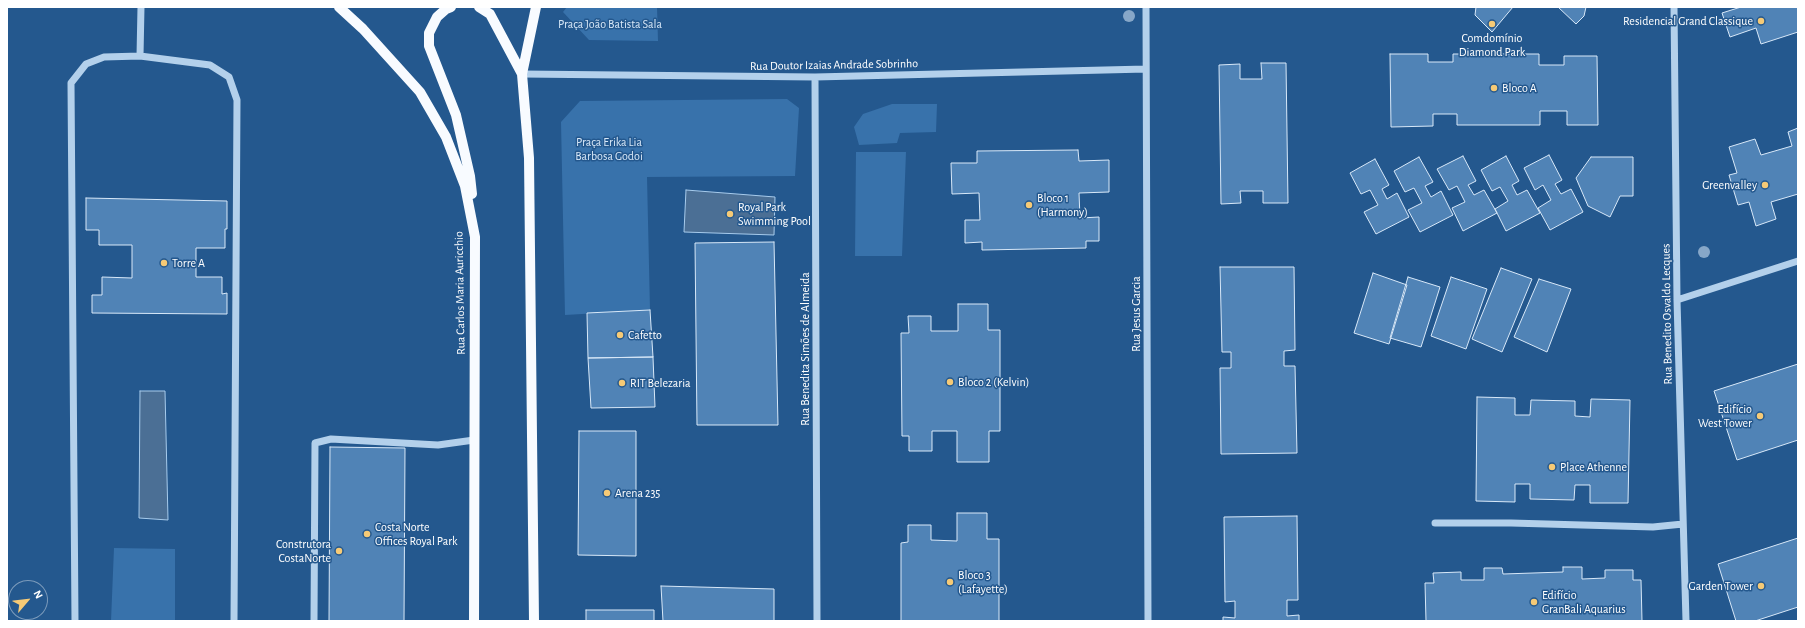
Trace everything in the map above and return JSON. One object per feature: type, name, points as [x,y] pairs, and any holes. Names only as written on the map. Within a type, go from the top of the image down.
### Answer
[{"type":"main road","name":"Rua Carlos Maria Auricchio","points":[[340,7],[363,29],[420,92],[446,137],[462,179],[475,237],[474,621]]},
{"type":"main road","points":[[452,7],[446,9],[437,17],[429,34],[429,46],[456,115],[470,176],[475,237]]},
{"type":"main road","points":[[479,7],[490,14],[522,74]]},
{"type":"main road","points":[[534,621],[529,158],[522,74],[536,7]]},
{"type":"street","points":[[140,56],[141,7]]},
{"type":"street","name":"Rua Jesus Garcia","points":[[1146,7],[1148,621]]},
{"type":"street","name":"Rua Benedito Osvaldo Lecques","points":[[1674,7],[1677,300],[1686,621]]},
{"type":"street","points":[[75,621],[71,83],[86,64],[98,59],[104,57],[140,56],[210,65],[229,77],[237,100],[234,621]]},
{"type":"street","name":"Rua Doutor Izaias Andrade Sobrinho","points":[[522,74],[815,77],[1146,69]]},
{"type":"street","name":"Rua Benedita Simões de Almeida","points":[[815,77],[817,621]]},
{"type":"street","points":[[1677,300],[1798,261]]},
{"type":"street","points":[[314,621],[315,443],[330,439],[438,445],[474,440]]},
{"type":"street","points":[[1435,523],[1518,523],[1653,527],[1683,524]]},
{"type":"green space","name":"Praça João Batista Sala","points":[[567,7],[657,7],[658,41],[589,40],[563,12]]},
{"type":"green space","name":"Praça Erika Lia Barbosa Godoi","points":[[787,99],[799,108],[795,176],[647,177],[650,310],[565,315],[561,122],[580,101]]},
{"type":"green space","points":[[892,104],[937,104],[936,132],[900,133],[897,143],[859,145],[854,127],[863,114]]},
{"type":"green space","points":[[856,152],[906,152],[902,256],[855,256]]},
{"type":"green space","points":[[114,548],[175,549],[175,621],[111,621]]},
{"type":"shaded area","name":"Royal Park Swimming Pool","points":[[686,190],[775,197],[774,235],[684,232]]},
{"type":"shaded area","points":[[140,391],[165,391],[168,520],[139,518]]},
{"type":"building","name":"Comdomínio Diamond Park","points":[[1476,7],[1513,7],[1492,32],[1475,15]]},
{"type":"building","points":[[1558,7],[1586,7],[1584,16],[1576,24]]},
{"type":"building","name":"Residencial Grand Classique","points":[[1741,7],[1798,7],[1798,32],[1761,44],[1756,28],[1730,37],[1722,13]]},
{"type":"building","name":"Bloco A","points":[[1390,54],[1428,54],[1428,62],[1453,62],[1453,54],[1539,54],[1539,65],[1564,65],[1564,56],[1597,56],[1598,125],[1567,125],[1567,111],[1540,111],[1540,125],[1457,125],[1457,114],[1433,114],[1433,126],[1391,127]]},
{"type":"building","points":[[1261,63],[1286,63],[1288,203],[1263,203],[1263,191],[1240,191],[1241,203],[1221,204],[1219,65],[1240,64],[1240,79],[1262,79]]},
{"type":"building","name":"Greenvalley","points":[[1798,128],[1798,194],[1771,202],[1776,219],[1756,226],[1749,202],[1738,205],[1729,175],[1737,173],[1729,147],[1755,139],[1761,155],[1792,146],[1788,132]]},
{"type":"building","name":"Bloco 1 (Harmony)","points":[[1078,150],[1079,161],[1109,160],[1109,192],[1079,193],[1080,218],[1099,217],[1099,241],[1086,241],[1086,248],[982,250],[982,242],[965,243],[965,220],[980,220],[979,193],[952,194],[951,163],[977,163],[977,151]]},
{"type":"building","points":[[1549,155],[1562,180],[1555,184],[1561,194],[1571,189],[1583,212],[1550,230],[1538,208],[1551,200],[1543,185],[1535,190],[1524,168]]},
{"type":"building","points":[[1463,156],[1476,181],[1468,185],[1474,195],[1484,190],[1497,213],[1463,231],[1452,208],[1465,202],[1457,186],[1449,190],[1437,169]]},
{"type":"building","points":[[1506,156],[1519,181],[1512,185],[1517,195],[1527,190],[1540,213],[1506,231],[1495,209],[1508,201],[1500,187],[1492,191],[1481,170]]},
{"type":"building","points":[[1419,157],[1433,182],[1425,186],[1431,197],[1441,191],[1453,215],[1420,232],[1408,210],[1422,203],[1414,188],[1405,192],[1394,171]]},
{"type":"building","points":[[1591,157],[1633,157],[1633,196],[1620,196],[1610,217],[1588,206],[1576,178]]},
{"type":"building","points":[[1375,159],[1389,185],[1382,189],[1387,199],[1397,193],[1409,217],[1376,234],[1364,212],[1378,205],[1370,190],[1361,194],[1350,173]]},
{"type":"building","name":"Torre A","points":[[86,198],[227,201],[225,248],[196,248],[196,277],[222,277],[222,294],[227,293],[227,314],[92,313],[92,295],[102,295],[102,277],[132,278],[132,245],[99,245],[99,230],[86,230]]},
{"type":"building","points":[[774,242],[778,425],[697,425],[695,243]]},
{"type":"building","points":[[1220,267],[1294,267],[1295,350],[1284,351],[1284,366],[1295,366],[1297,453],[1221,454],[1220,368],[1231,368],[1231,352],[1222,352]]},
{"type":"building","points":[[1501,268],[1532,279],[1502,352],[1472,339]]},
{"type":"building","points":[[1373,273],[1407,285],[1389,344],[1354,333]]},
{"type":"building","points":[[1408,277],[1440,287],[1421,347],[1390,338]]},
{"type":"building","points":[[1451,277],[1487,289],[1466,349],[1431,336]]},
{"type":"building","points":[[1539,279],[1571,289],[1547,352],[1514,337]]},
{"type":"building","name":"Bloco 2 (Kelvin)","points":[[958,304],[988,304],[988,330],[1000,330],[1000,431],[989,431],[989,462],[957,462],[957,431],[932,431],[932,451],[909,451],[909,436],[902,436],[901,333],[909,333],[908,316],[931,316],[931,331],[958,331]]},
{"type":"building","name":"Cafetto","points":[[650,310],[653,357],[588,358],[587,313]]},
{"type":"building","name":"RIT Belezaria","points":[[653,357],[655,407],[591,408],[588,358]]},
{"type":"building","name":"Edifício West Tower","points":[[1798,364],[1798,440],[1737,460],[1714,391]]},
{"type":"building","name":"Place Athenne","points":[[1477,397],[1515,398],[1515,415],[1530,415],[1531,400],[1575,401],[1575,416],[1590,417],[1591,399],[1630,400],[1628,503],[1590,503],[1590,485],[1575,485],[1574,500],[1530,499],[1530,484],[1515,484],[1515,502],[1476,501]]},
{"type":"building","name":"Arena 235","points":[[579,431],[636,431],[636,556],[578,555]]},
{"type":"building","name":"Costa Norte Offices Royal Park","points":[[330,447],[405,448],[404,621],[329,621]]},
{"type":"building","name":"Bloco 3 (Lafayette)","points":[[957,513],[987,513],[987,539],[999,539],[999,621],[901,621],[901,543],[908,542],[908,525],[931,525],[931,540],[957,541]]},
{"type":"building","points":[[1297,516],[1298,600],[1287,600],[1287,616],[1299,615],[1299,621],[1223,621],[1223,617],[1235,618],[1235,601],[1225,602],[1224,517]]},
{"type":"building","name":"Garden Tower","points":[[1798,538],[1798,607],[1755,621],[1736,621],[1718,564]]},
{"type":"building","name":"Edifício GranBali Aquarius","points":[[1563,567],[1582,567],[1582,579],[1605,578],[1605,570],[1633,570],[1633,580],[1641,580],[1642,621],[1426,621],[1425,583],[1434,583],[1433,573],[1461,572],[1461,580],[1484,580],[1484,568],[1502,568],[1503,574],[1563,572]]},
{"type":"building","points":[[661,586],[774,589],[774,621],[663,621]]},
{"type":"building","points":[[586,610],[654,610],[654,621],[586,621]]},
{"type":"place","name":"Residencial Grand Classique","points":[[1761,21]]},
{"type":"place","name":"Comdomínio Diamond Park","points":[[1492,24]]},
{"type":"place","name":"Bloco A","points":[[1494,88]]},
{"type":"place","name":"Greenvalley","points":[[1765,185]]},
{"type":"place","name":"Bloco 1 (Harmony)","points":[[1029,205]]},
{"type":"place","name":"Royal Park Swimming Pool","points":[[730,214]]},
{"type":"place","name":"Torre A","points":[[164,263]]},
{"type":"place","name":"Cafetto","points":[[620,335]]},
{"type":"place","name":"Bloco 2 (Kelvin)","points":[[950,382]]},
{"type":"place","name":"RIT Belezaria","points":[[622,383]]},
{"type":"place","name":"Edifício West Tower","points":[[1760,416]]},
{"type":"place","name":"Place Athenne","points":[[1552,467]]},
{"type":"place","name":"Arena 235","points":[[607,493]]},
{"type":"place","name":"Costa Norte Offices Royal Park","points":[[367,534]]},
{"type":"place","name":"Construtora CostaNorte","points":[[339,551]]},
{"type":"place","name":"Bloco 3 (Lafayette)","points":[[950,582]]},
{"type":"place","name":"Garden Tower","points":[[1761,586]]},
{"type":"place","name":"Edifício GranBali Aquarius","points":[[1534,602]]}]
